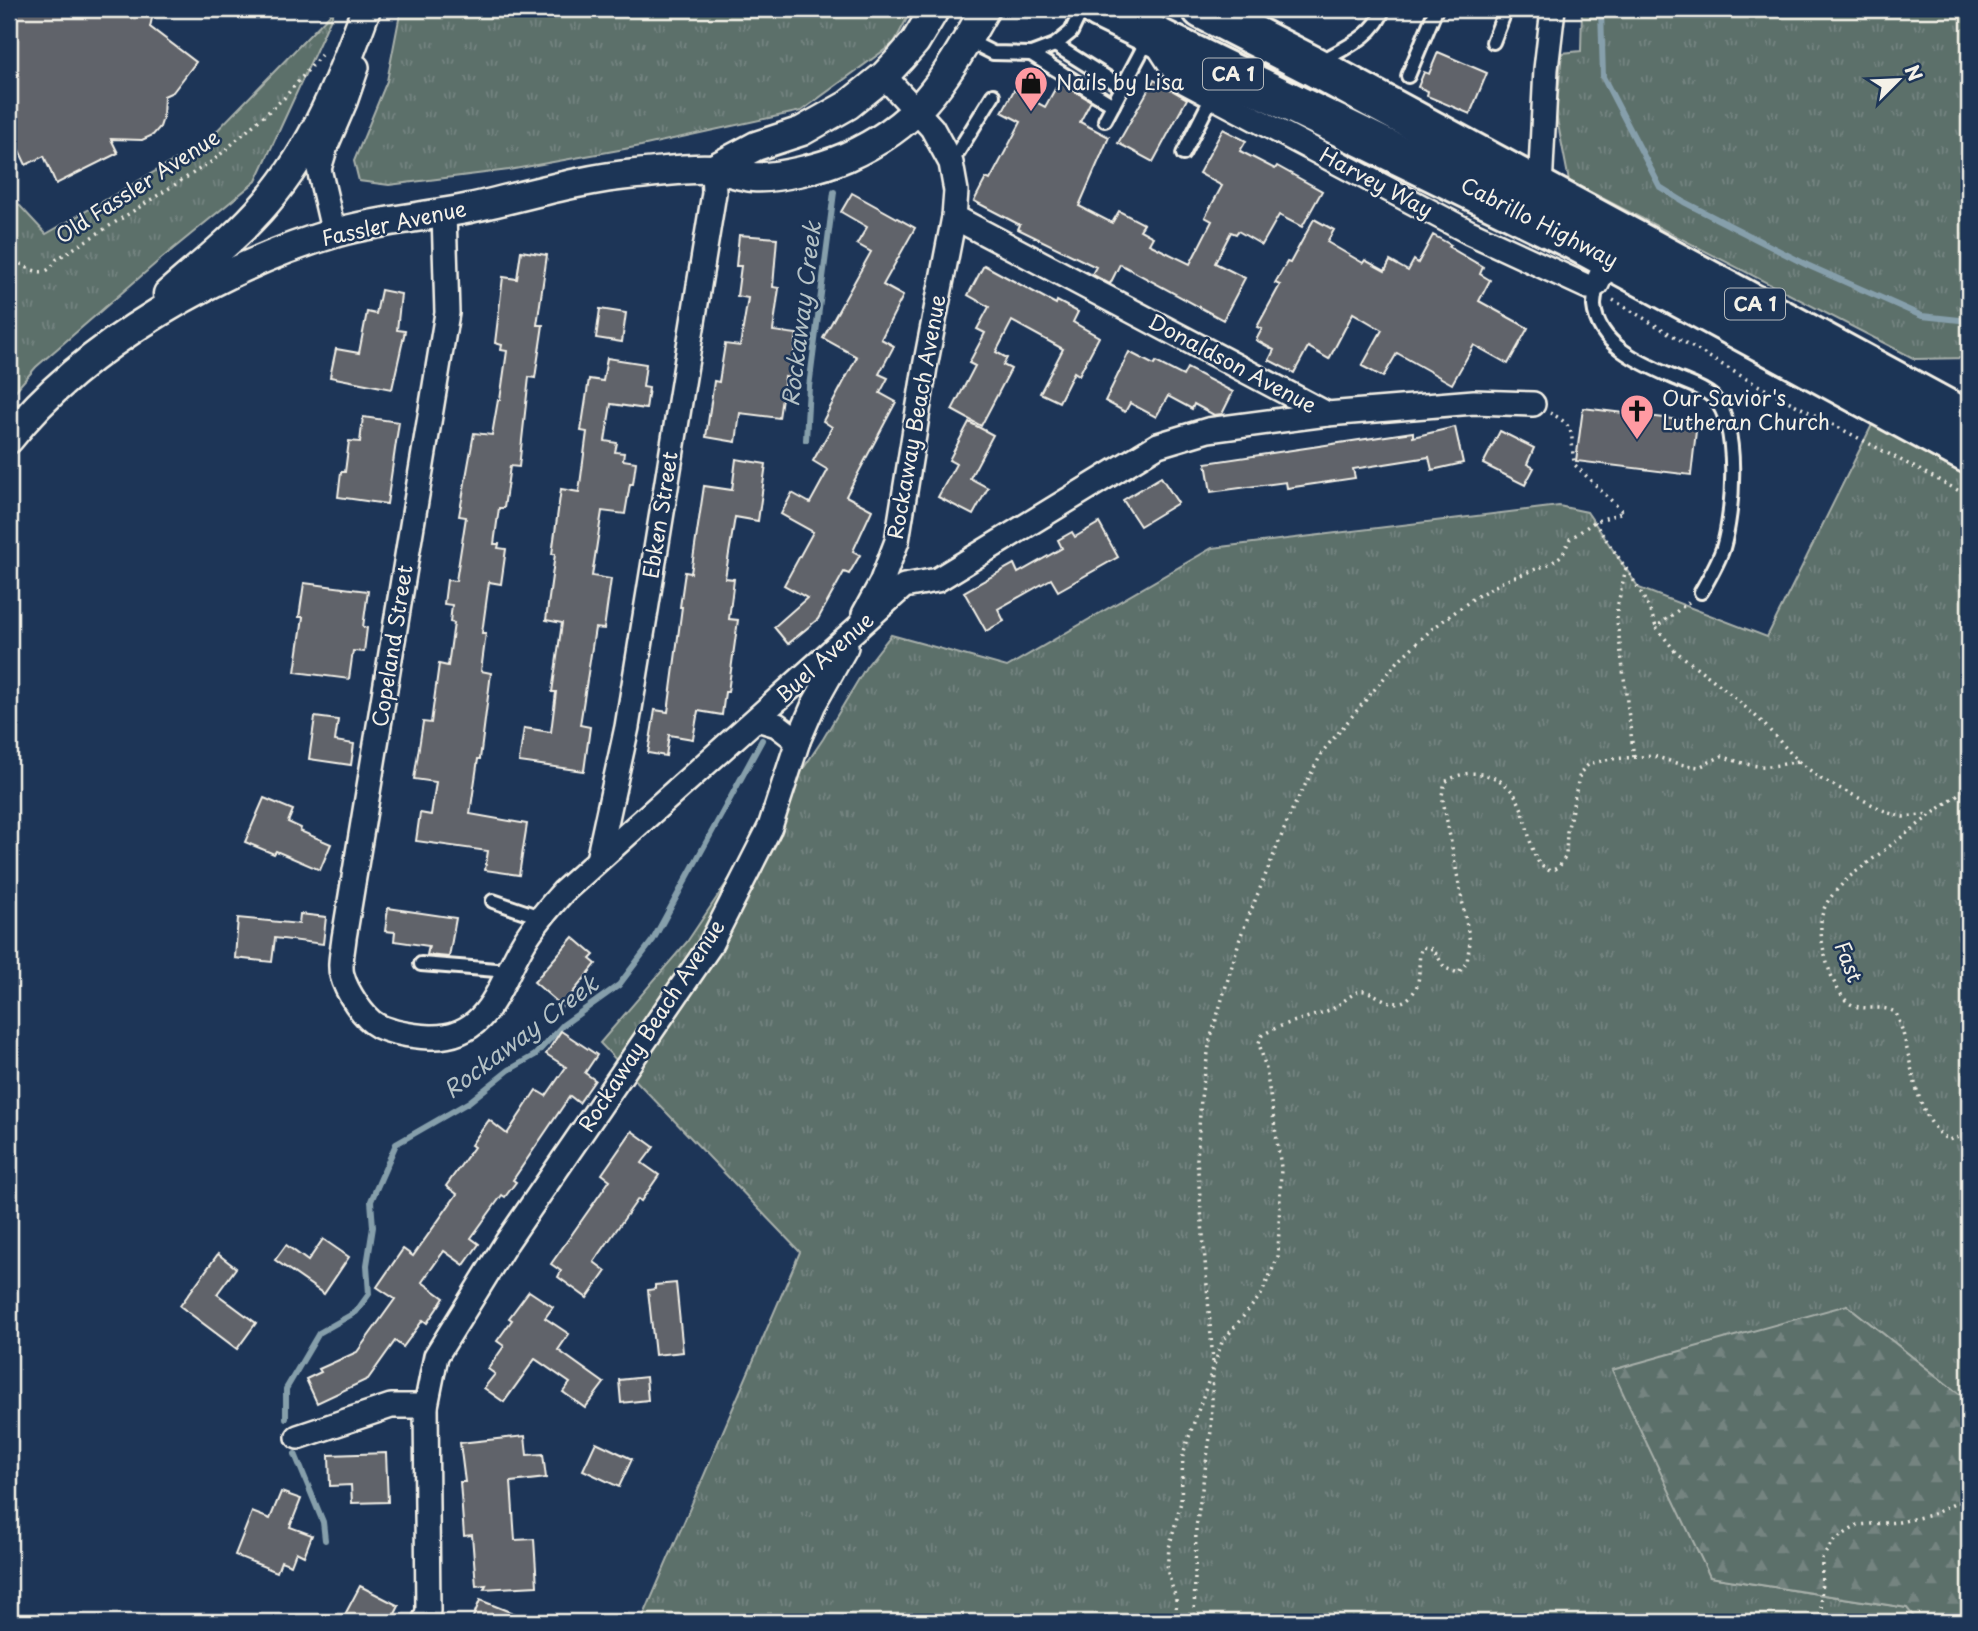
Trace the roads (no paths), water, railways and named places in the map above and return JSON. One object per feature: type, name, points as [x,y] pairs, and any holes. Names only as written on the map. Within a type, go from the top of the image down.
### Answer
[{"type":"highway","name":"Cabrillo Highway","points":[[1099,9],[1492,199],[1603,271],[1969,454]]},
{"type":"highway","name":"Cabrillo Highway","points":[[1202,9],[1314,66],[1969,421]]},
{"type":"street","points":[[334,234],[319,169],[351,85],[367,9]]},
{"type":"street","points":[[102,351],[224,245],[253,218],[278,188],[300,157],[327,109],[367,9]]},
{"type":"street","name":"Fassler Avenue","points":[[713,169],[756,146],[802,131],[848,105],[884,76],[915,42],[936,9]]},
{"type":"street","name":"Fassler Avenue","points":[[9,439],[46,397],[102,351],[173,306],[232,273],[279,252],[334,234],[613,176],[713,169],[755,177],[819,166],[870,145],[917,112],[950,69],[985,9]]},
{"type":"street","points":[[1539,188],[1546,69],[1553,9]]},
{"type":"street","name":"Harvey Way","points":[[1150,34],[1180,79],[1469,232],[1588,287],[1603,271]]},
{"type":"street","name":"Rockaway Beach Avenue","points":[[424,1622],[428,1611],[426,1406],[436,1356],[506,1243],[709,947],[770,827],[797,741],[814,704],[881,583],[897,541],[925,367],[954,217],[956,191],[951,163],[932,128],[884,76]]},
{"type":"street","name":"Ebken Street","points":[[598,860],[627,727],[714,193],[713,169]]},
{"type":"street","name":"Copeland Street","points":[[416,1036],[391,1032],[371,1022],[357,1006],[342,974],[344,938],[447,313],[444,213]]},
{"type":"street","name":"Donaldson Avenue","points":[[954,217],[1327,414],[1474,402],[1533,404]]},
{"type":"street","name":"Buel Avenue","points":[[416,1036],[441,1037],[464,1031],[483,1017],[540,917],[563,892],[904,586],[937,580],[1158,445],[1208,430],[1327,414]]},
{"type":"street","points":[[757,719],[778,724],[797,741]]},
{"type":"street","points":[[298,1437],[390,1406],[426,1406]]},
{"type":"lane","points":[[967,40],[993,53],[1031,54],[1055,45],[1071,32],[1082,9]]},
{"type":"lane","points":[[1314,66],[1362,37],[1374,27],[1383,9]]},
{"type":"lane","points":[[1408,76],[1436,9]]},
{"type":"lane","points":[[1493,42],[1506,9]]},
{"type":"lane","points":[[1105,120],[1150,34]]},
{"type":"lane","points":[[1055,45],[1122,87]]},
{"type":"lane","points":[[1031,54],[1112,105]]},
{"type":"lane","points":[[951,163],[993,95]]},
{"type":"lane","points":[[1183,154],[1212,97]]},
{"type":"lane","points":[[1603,271],[1594,304],[1597,316],[1607,333],[1623,352],[1638,362],[1696,386],[1713,397],[1725,415],[1730,443],[1729,524],[1722,552],[1702,592]]},
{"type":"lane","points":[[493,901],[540,917]]},
{"type":"lane","points":[[421,964],[509,971]]},
{"type":"waterway","points":[[1601,9],[1603,77],[1660,187],[1807,265],[1922,316],[1969,321]]},
{"type":"waterway","name":"Rockaway Creek","points":[[806,440],[809,387],[834,192]]},
{"type":"waterway","name":"Rockaway Creek","points":[[286,1418],[286,1389],[319,1333],[356,1312],[369,1294],[367,1265],[373,1227],[371,1201],[396,1144],[469,1102],[509,1070],[535,1055],[563,1025],[619,985],[653,940],[762,740]]},
{"type":"waterway","name":"Rockaway Creek","points":[[295,1454],[323,1522],[325,1540]]},
{"type":"place","name":"Nails by Lisa","points":[[1031,113]]},
{"type":"place","name":"Our Savior's Lutheran Church","points":[[1637,441]]}]
